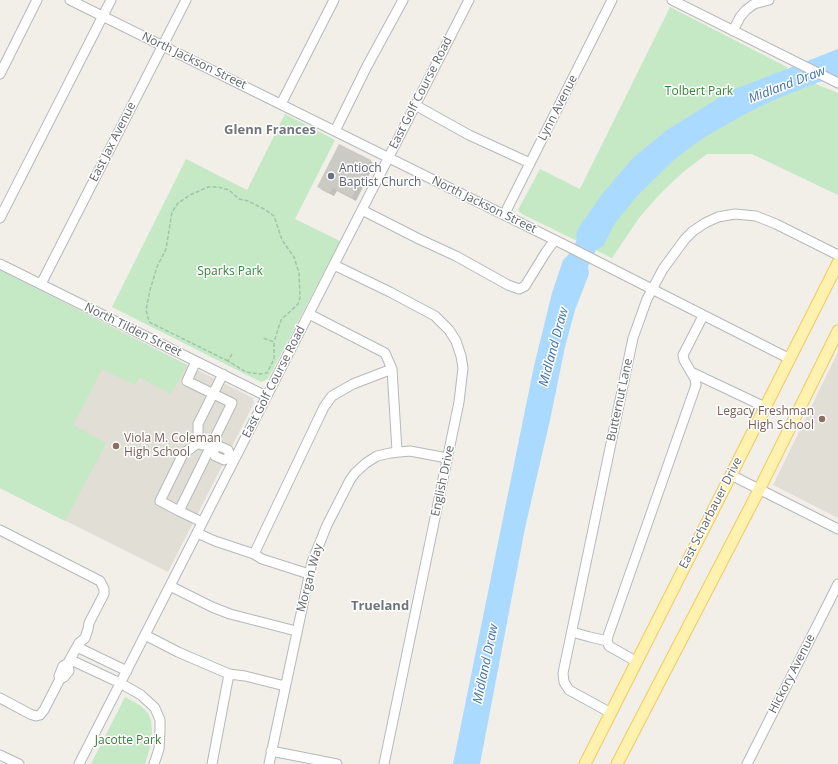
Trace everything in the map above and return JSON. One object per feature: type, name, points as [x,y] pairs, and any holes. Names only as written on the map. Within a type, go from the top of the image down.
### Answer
[{"type":"main road","name":"East Scharbauer Drive","points":[[585,764],[838,263]]},
{"type":"main road","points":[[617,764],[759,490],[838,331]]},
{"type":"street","points":[[0,74],[38,0]]},
{"type":"street","name":"North Jackson Street","points":[[70,0],[555,240],[790,359]]},
{"type":"street","points":[[0,218],[111,0]]},
{"type":"street","name":"East Jax Avenue","points":[[41,284],[186,0]]},
{"type":"street","points":[[281,104],[334,0]]},
{"type":"street","points":[[335,131],[366,68],[403,0]]},
{"type":"street","name":"East Golf Course Road","points":[[79,764],[197,534],[232,457],[309,314],[469,0]]},
{"type":"street","name":"Lynn Avenue","points":[[504,215],[612,0]]},
{"type":"street","points":[[672,0],[835,82]]},
{"type":"street","points":[[733,31],[740,17],[746,10],[754,4],[769,0]]},
{"type":"street","points":[[415,105],[469,135],[530,163]]},
{"type":"street","points":[[362,210],[456,256],[508,285],[519,289],[525,286],[555,240]]},
{"type":"street","name":"Butternut Lane","points":[[611,713],[569,690],[564,682],[563,673],[633,338],[641,313],[652,290],[663,269],[685,239],[705,222],[723,216],[735,214],[749,215],[771,221],[838,256]]},
{"type":"street","name":"North Tilden Street","points":[[0,264],[266,396]]},
{"type":"street","name":"English Drive","points":[[334,265],[431,313],[440,320],[453,337],[461,356],[463,375],[384,764]]},
{"type":"street","points":[[309,314],[385,353],[392,370],[397,451]]},
{"type":"street","points":[[637,662],[613,649],[609,646],[607,641],[696,385],[695,379],[684,360],[683,355],[703,316]]},
{"type":"street","points":[[180,511],[232,403],[187,381],[196,361]]},
{"type":"street","points":[[254,554],[324,407],[332,396],[353,384],[392,370]]},
{"type":"street","points":[[690,372],[766,407]]},
{"type":"street","points":[[198,443],[198,424],[223,374]]},
{"type":"street","points":[[198,443],[211,449],[215,456],[224,460],[232,457]]},
{"type":"street","points":[[198,443],[183,454],[160,501],[202,522]]},
{"type":"street","name":"Morgan Way","points":[[269,764],[296,631],[314,554],[340,498],[355,473],[377,456],[397,451],[410,451],[447,458]]},
{"type":"street","points":[[731,475],[838,529]]},
{"type":"street","points":[[0,530],[100,581],[104,588],[104,594],[89,623],[84,627],[80,635],[78,645],[70,661],[69,672],[60,679],[40,715],[36,716],[0,698]]},
{"type":"street","points":[[197,534],[254,554],[262,559],[309,574]]},
{"type":"street","name":"Hickory Avenue","points":[[747,764],[838,584]]},
{"type":"street","points":[[170,586],[212,607],[230,614],[296,631]]},
{"type":"street","points":[[572,632],[590,638],[607,641]]},
{"type":"street","points":[[145,635],[178,652],[229,674],[245,676],[285,686]]},
{"type":"street","points":[[78,645],[127,671]]},
{"type":"street","points":[[70,661],[120,683],[145,698],[155,708],[160,720],[160,732],[159,749],[154,764]]},
{"type":"street","points":[[212,764],[229,674]]},
{"type":"street","points":[[271,751],[331,763]]},
{"type":"street","points":[[3,759],[19,764]]},
{"type":"path","points":[[208,187],[218,187],[229,190],[240,199],[248,201],[264,209],[274,216],[282,240],[294,257],[300,273],[300,298],[298,304],[281,320],[274,342],[274,359],[267,373],[260,374],[246,372],[228,361],[149,322],[146,310],[150,290],[157,267],[166,249],[172,212],[178,204],[208,187]]},
{"type":"path","points":[[263,338],[274,342]]},
{"type":"path","points":[[228,361],[232,354]]},
{"type":"shaded area","name":"Viola M. Coleman High School","points":[[39,290],[253,398],[254,403],[168,572],[0,488],[0,367]]},
{"type":"shaded area","name":"Legacy Freshman High School","points":[[838,352],[838,518],[773,485]]},
{"type":"green space","name":"Tolbert Park","points":[[670,7],[787,67],[786,72],[838,93],[838,195],[752,154],[707,154],[683,172],[659,195],[639,218],[612,258],[522,214],[518,210],[540,169],[580,189]]},
{"type":"green space","name":"Sparks Park","points":[[285,114],[335,140],[295,219],[340,241],[269,377],[261,382],[112,307],[186,159],[247,190]]},
{"type":"green space","points":[[0,270],[187,365],[171,394],[139,377],[135,385],[102,369],[73,425],[106,443],[65,521],[0,488]]},
{"type":"green space","name":"Jacotte Park","points":[[125,697],[141,706],[148,713],[151,720],[151,744],[145,764],[91,764]]},
{"type":"water","name":"Midland Draw","points":[[838,49],[838,77],[819,82],[774,100],[745,114],[703,138],[675,159],[637,196],[615,223],[603,246],[596,250],[588,266],[589,274],[575,310],[565,347],[525,528],[480,764],[453,764],[534,366],[552,293],[563,260],[568,255],[577,240],[576,234],[579,227],[603,193],[633,158],[667,130],[730,91]]},
{"type":"building","name":"Antioch Baptist Church","points":[[339,144],[371,160],[352,198],[333,188],[330,193],[317,187]]},
{"type":"place","name":"Antioch Baptist Church","points":[[331,176]]},
{"type":"place","name":"Legacy Freshman High School","points":[[822,419]]},
{"type":"place","name":"Viola M. Coleman High School","points":[[116,446]]},
{"type":"district","name":"Glenn Frances","points":[[270,130]]},
{"type":"district","name":"Trueland","points":[[380,606]]}]
